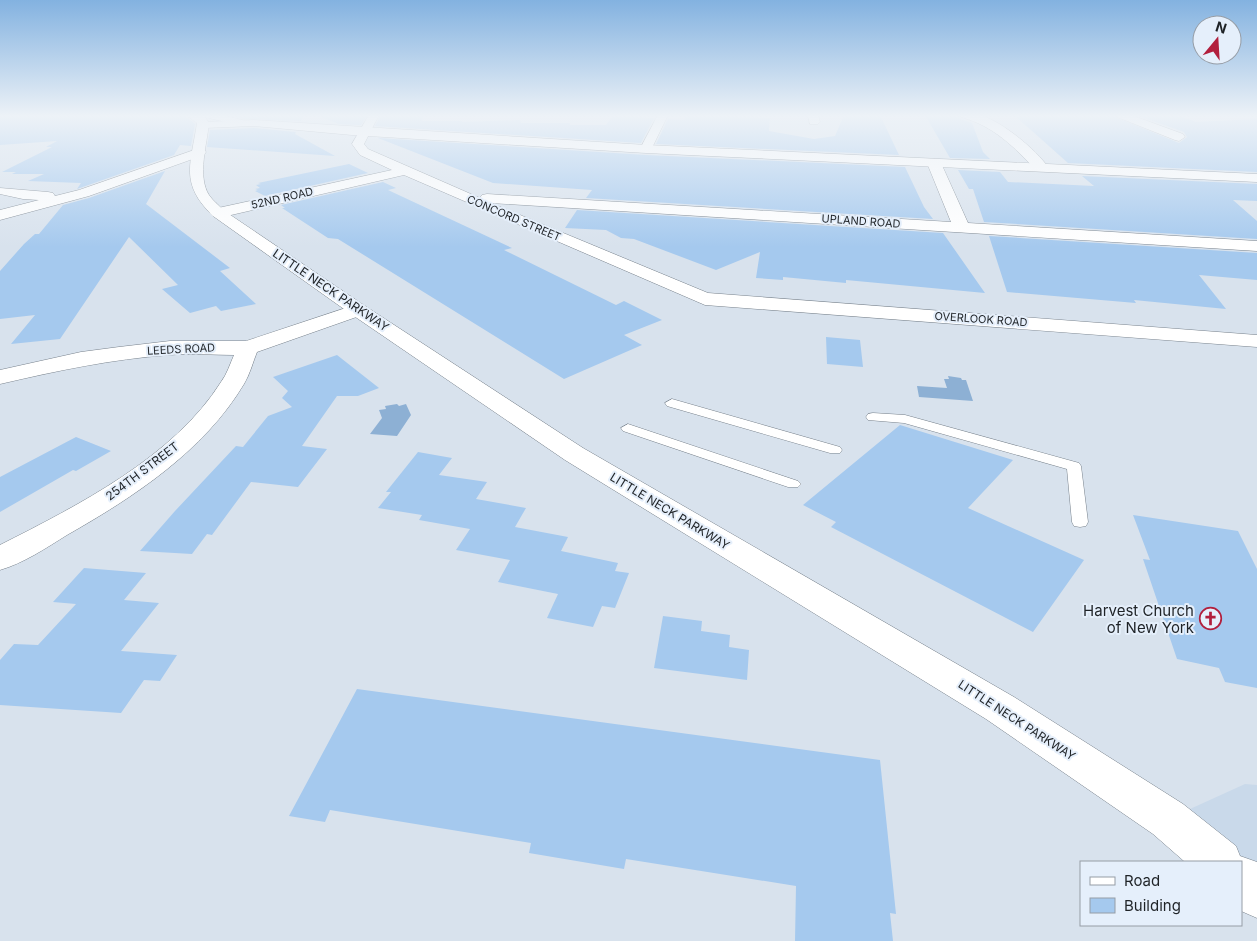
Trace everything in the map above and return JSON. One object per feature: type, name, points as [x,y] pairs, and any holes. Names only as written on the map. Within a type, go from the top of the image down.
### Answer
[{"type":"street","points":[[6,214],[84,193],[182,159]]},
{"type":"street","name":"LITTLE NECK PARKWAY","points":[[199,159],[198,176],[200,192],[218,213],[358,310],[574,454],[1000,708],[1168,819],[1219,861]]},
{"type":"street","name":"CONCORD STREET","points":[[382,159],[465,197],[705,299]]},
{"type":"street","points":[[850,159],[1257,178]]},
{"type":"street","points":[[1032,159],[1042,168]]},
{"type":"street","points":[[934,163],[962,228]]},
{"type":"street","name":"52ND ROAD","points":[[218,213],[404,170]]},
{"type":"street","points":[[142,174],[180,171],[198,176]]},
{"type":"street","points":[[2,190],[23,195],[48,196],[84,193]]},
{"type":"street","points":[[0,225],[6,214],[16,204],[15,199],[2,190]]},
{"type":"street","name":"UPLAND ROAD","points":[[465,197],[1257,246]]},
{"type":"street","name":"OVERLOOK ROAD","points":[[705,299],[1257,341]]},
{"type":"street","name":"LEEDS ROAD","points":[[0,377],[81,360],[170,348],[248,348],[358,310]]},
{"type":"street","name":"254TH STREET","points":[[0,559],[58,528],[111,495],[158,462],[185,439],[218,405],[234,383],[245,361],[248,348]]},
{"type":"street","points":[[1242,880],[1257,894]]},
{"type":"lane","points":[[672,402],[835,450]]},
{"type":"lane","points":[[873,417],[905,419],[1074,466],[1080,522]]},
{"type":"lane","points":[[628,428],[793,484]]},
{"type":"shaded area","points":[[1245,784],[1257,785],[1257,894],[1242,880],[1242,861],[1219,861],[1168,819]]},
{"type":"water","points":[[948,376],[966,380],[973,401],[919,397],[917,386],[947,388],[944,379],[949,379]]},
{"type":"water","points":[[397,404],[399,406],[406,404],[411,415],[397,436],[370,434],[382,418],[379,410],[386,409],[385,406]]},
{"type":"building","points":[[28,159],[163,159],[77,189],[81,183],[28,181],[44,174],[12,174],[16,172],[2,172]]},
{"type":"building","points":[[431,159],[730,159],[905,167],[924,207],[933,219],[586,198],[592,190],[493,183]]},
{"type":"building","points":[[1063,159],[1257,159],[1257,172],[1068,163]]},
{"type":"building","points":[[349,164],[368,173],[265,196],[255,191],[258,190],[255,189],[260,188],[256,185],[261,184],[258,183]]},
{"type":"building","points":[[958,170],[1000,172],[1008,182],[1094,186],[1082,176],[1257,184],[1257,201],[1233,200],[1257,221],[1257,239],[984,222],[973,189],[969,189]]},
{"type":"building","points":[[165,171],[146,204],[230,268],[220,271],[256,304],[221,311],[216,306],[190,313],[162,289],[178,285],[129,237],[60,339],[11,344],[35,315],[0,319],[0,271],[24,244],[35,234],[39,234],[63,205],[89,198]]},
{"type":"building","points":[[383,182],[396,188],[388,190],[512,248],[504,250],[616,305],[624,301],[662,320],[624,335],[642,345],[564,379],[338,239],[328,238],[282,208],[285,208],[281,205]]},
{"type":"building","points":[[577,210],[943,233],[985,293],[846,280],[846,283],[783,277],[783,280],[756,278],[760,252],[716,270],[634,239],[621,238],[606,230],[565,228]]},
{"type":"building","points":[[989,236],[1257,253],[1257,280],[1199,275],[1226,309],[1134,300],[1136,303],[1007,292]]},
{"type":"building","points":[[826,337],[860,340],[863,367],[827,364]]},
{"type":"building","points":[[337,355],[379,388],[358,396],[337,396],[302,446],[327,449],[298,487],[251,482],[212,535],[207,534],[192,554],[140,551],[236,446],[243,447],[268,416],[292,407],[282,398],[288,391],[273,377]]},
{"type":"building","points":[[900,425],[1013,460],[968,508],[1084,560],[1033,632],[831,527],[836,522],[803,505]]},
{"type":"building","points":[[76,437],[111,451],[76,471],[73,470],[0,512],[0,477]]},
{"type":"building","points":[[418,452],[452,458],[439,475],[487,482],[476,499],[526,508],[515,527],[568,537],[561,551],[618,563],[615,571],[629,573],[615,608],[602,606],[593,627],[547,618],[558,594],[498,582],[510,560],[456,550],[470,529],[419,520],[422,515],[378,508],[391,492],[386,492]]},
{"type":"building","name":"Harvest Church of New York","points":[[1133,515],[1238,531],[1257,569],[1257,688],[1225,682],[1219,668],[1177,659],[1143,559],[1150,560]]},
{"type":"building","points":[[84,568],[146,573],[124,600],[159,603],[121,651],[177,655],[160,681],[144,680],[121,713],[0,705],[0,660],[14,644],[38,645],[76,604],[53,602]]},
{"type":"building","points":[[663,616],[702,621],[701,631],[730,635],[729,647],[749,650],[747,680],[654,668]]},
{"type":"building","points":[[357,689],[880,760],[896,914],[890,913],[893,941],[795,941],[796,886],[626,859],[624,869],[529,853],[531,843],[330,810],[325,822],[289,816]]},
{"type":"place","name":"Harvest Church of New York","points":[[1210,619]]}]
